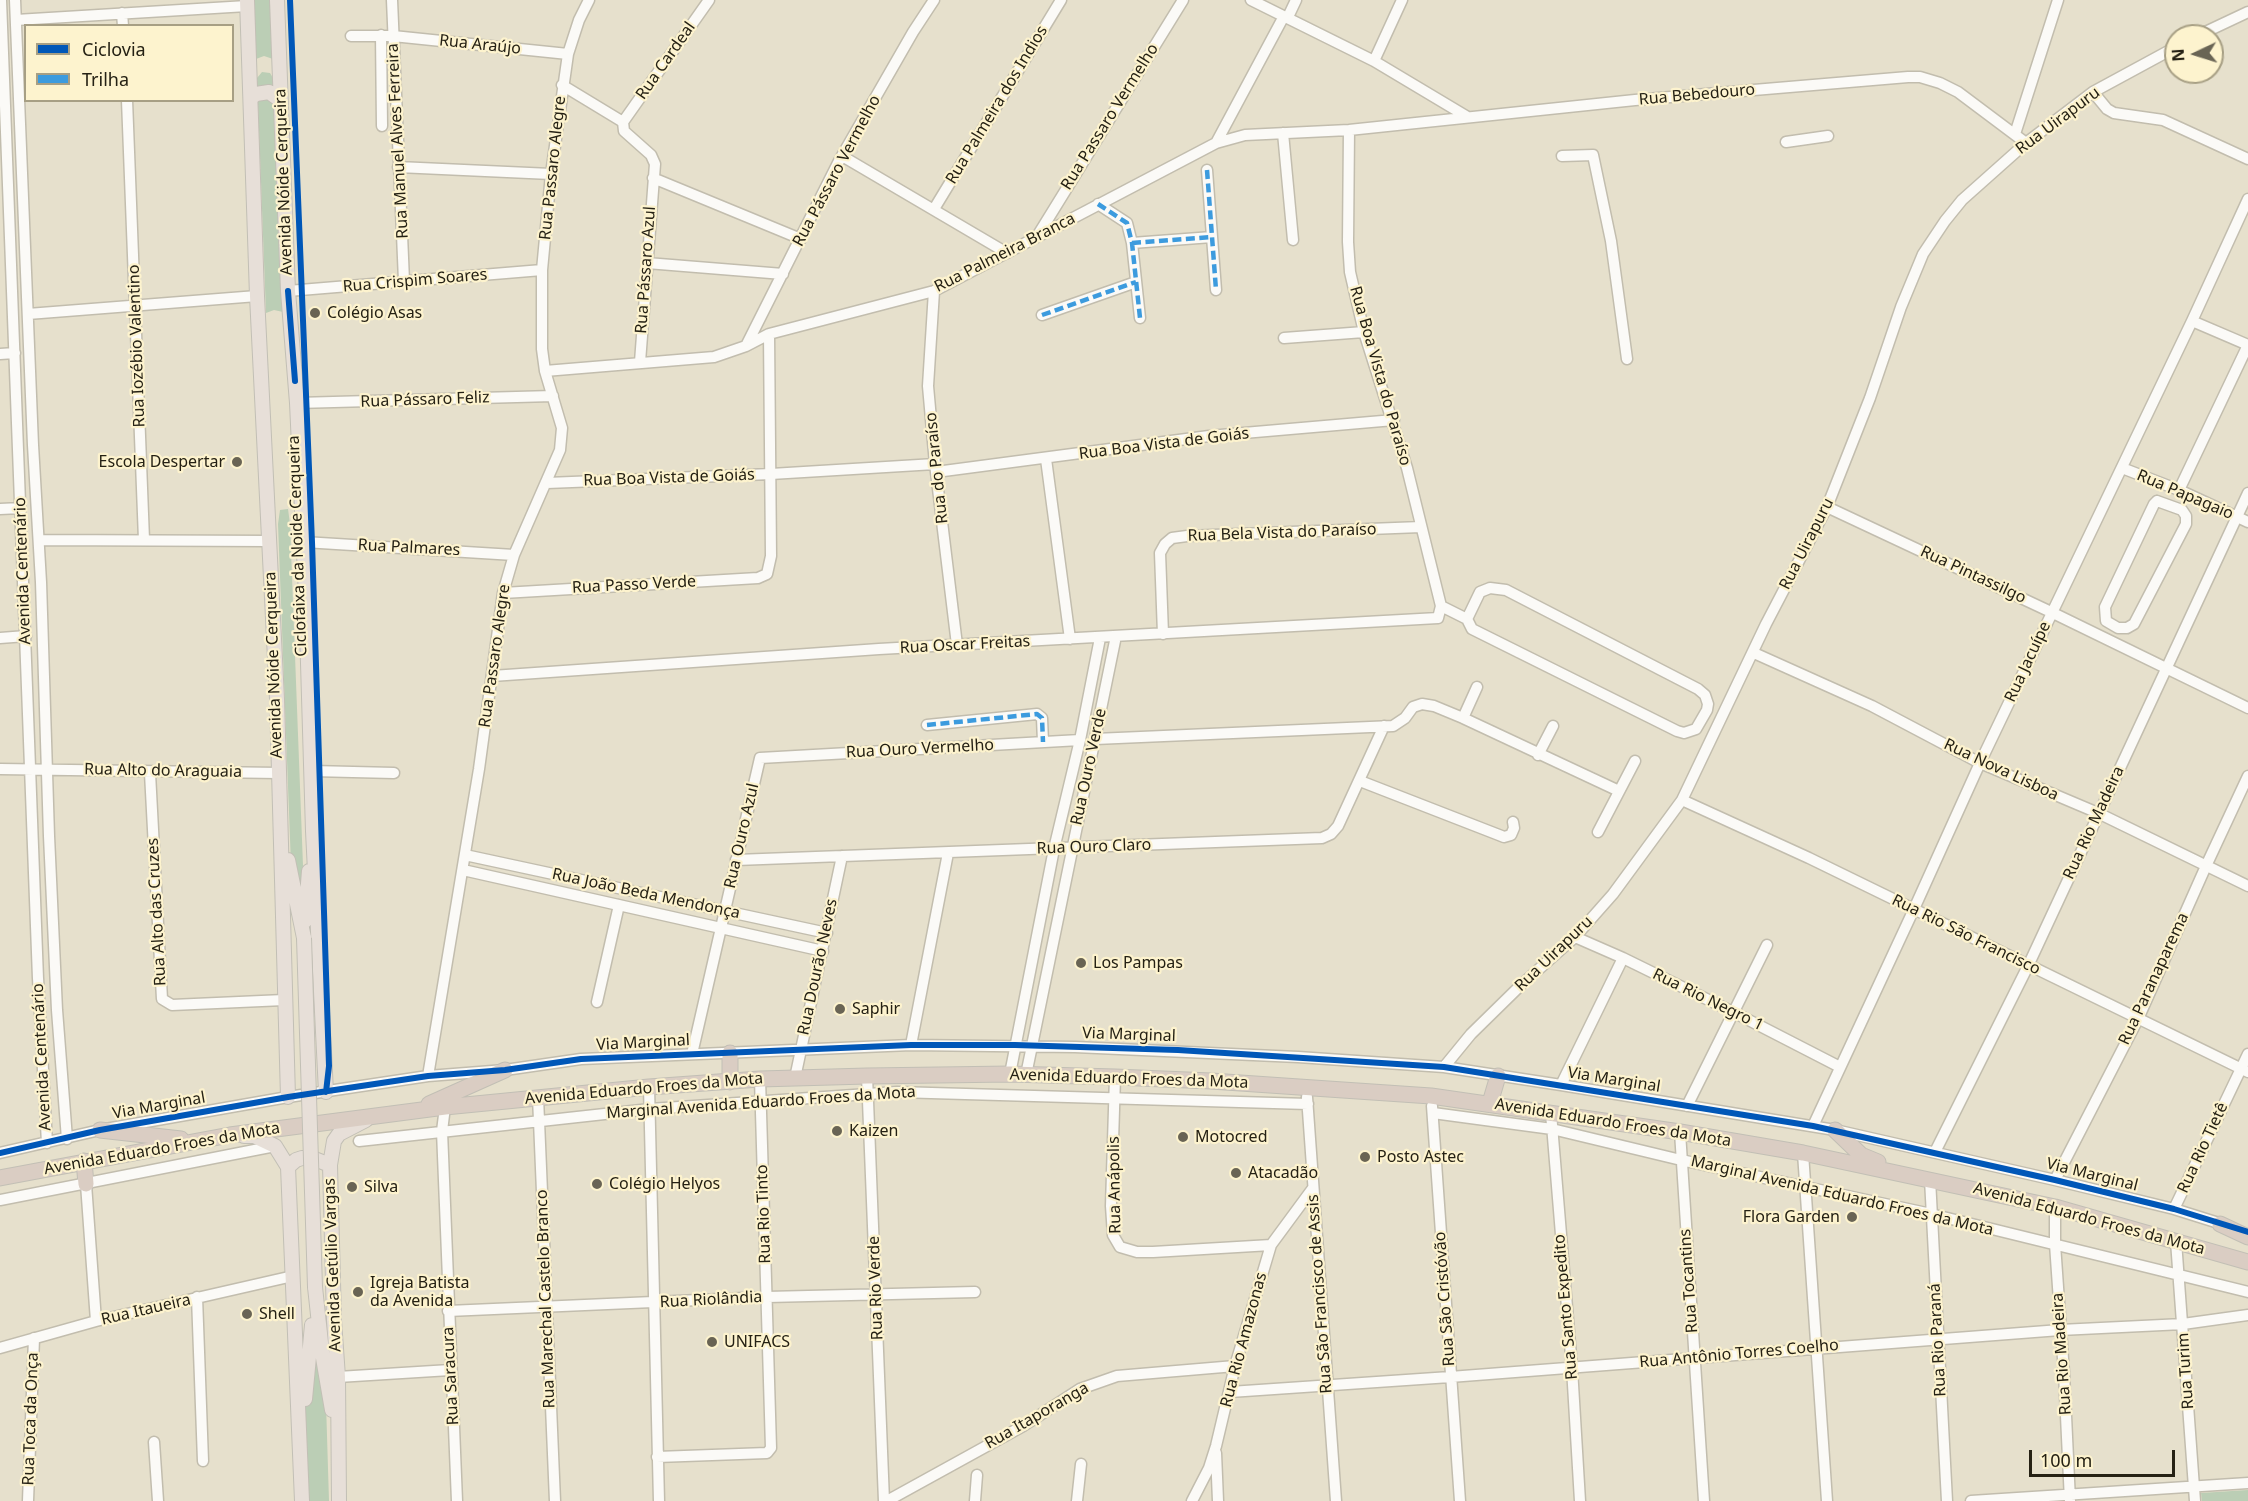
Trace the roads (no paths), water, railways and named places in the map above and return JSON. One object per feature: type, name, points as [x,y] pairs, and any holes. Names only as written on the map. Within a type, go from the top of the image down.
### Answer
[{"type":"highway","points":[[730,1053],[730,1082]]},
{"type":"highway","points":[[416,1110],[505,1070]]},
{"type":"highway","name":"Avenida Eduardo Froes da Mota","points":[[0,1178],[230,1135],[416,1110],[538,1097],[760,1079],[1018,1075],[1115,1077],[1431,1096],[1680,1132],[1803,1153],[2055,1207],[2248,1262]]},
{"type":"highway","points":[[1490,1103],[1498,1076]]},
{"type":"highway","points":[[100,1130],[195,1141]]},
{"type":"highway","points":[[1835,1130],[1861,1155],[1903,1173]]},
{"type":"highway","points":[[84,1161],[86,1184]]},
{"type":"highway","points":[[2220,1224],[2248,1238]]},
{"type":"main road","name":"Avenida Nóide Cerqueira","points":[[277,0],[288,291],[297,403],[304,542],[313,831],[326,1092]]},
{"type":"main road","name":"Avenida Nóide Cerqueira","points":[[247,3],[257,296],[281,825],[288,1097]]},
{"type":"main road","points":[[251,98],[256,94],[269,92],[280,100]]},
{"type":"main road","name":"Avenida Nóide Cerqueira","points":[[281,825],[304,938]]},
{"type":"main road","name":"Avenida Nóide Cerqueira","points":[[304,938],[313,831]]},
{"type":"main road","points":[[304,938],[315,1287]]},
{"type":"main road","points":[[287,1071],[294,1082],[307,1087],[314,1084],[324,1070]]},
{"type":"main road","name":"Avenida Getúlio Vargas","points":[[339,1501],[337,1439],[339,1377],[334,1320],[330,1165],[334,1141],[339,1134],[357,1123],[377,1116]]},
{"type":"main road","points":[[230,1135],[254,1136],[275,1146]]},
{"type":"main road","name":"Avenida Getúlio Vargas","points":[[275,1146],[288,1167],[302,1501]]},
{"type":"main road","points":[[288,1167],[302,1158],[312,1158],[330,1165]]},
{"type":"main road","name":"Avenida Getúlio Vargas","points":[[300,1428],[308,1378],[315,1287]]},
{"type":"main road","name":"Avenida Getúlio Vargas","points":[[315,1287],[322,1352],[337,1439]]},
{"type":"street","name":"Avenida Centenário","points":[[1,0],[46,1143]]},
{"type":"street","name":"Avenida Centenário","points":[[15,0],[39,540],[49,836],[58,1020],[67,1139]]},
{"type":"street","name":"Rua Manuel Alves Ferreira","points":[[392,0],[404,281]]},
{"type":"street","name":"Rua Passaro Alegre","points":[[428,1076],[463,870],[503,593],[514,555],[560,450],[562,429],[545,370],[541,333],[542,270],[550,174],[562,86],[568,54],[579,20],[589,0]]},
{"type":"street","name":"Rua Cardeal","points":[[623,122],[709,0]]},
{"type":"street","name":"Rua Pássaro Vermelho","points":[[746,346],[842,156],[913,32],[934,0]]},
{"type":"street","name":"Rua Palmeira dos Indios","points":[[934,209],[1061,0]]},
{"type":"street","name":"Rua Passaro Vermelho","points":[[1038,235],[1183,0]]},
{"type":"street","points":[[1251,0],[1374,61],[1466,116]]},
{"type":"street","points":[[1216,143],[1296,0]]},
{"type":"street","points":[[1374,61],[1402,0]]},
{"type":"street","points":[[2015,134],[2058,0]]},
{"type":"street","points":[[16,20],[247,3]]},
{"type":"street","points":[[2222,24],[2248,12]]},
{"type":"street","points":[[122,13],[123,24]]},
{"type":"street","points":[[381,35],[382,126]]},
{"type":"street","name":"Rua Araújo","points":[[351,36],[381,35],[568,54]]},
{"type":"street","name":"Rua Uirapuru","points":[[1444,1067],[1471,1034],[1575,937],[1613,894],[1682,800],[1766,624],[1827,507],[1923,254],[1962,200],[2026,143],[2093,92],[2164,54]]},
{"type":"street","name":"Rua Bebedouro","points":[[1349,130],[1466,116],[1920,77],[1958,92],[2026,143]]},
{"type":"street","points":[[562,86],[623,122]]},
{"type":"street","points":[[2093,92],[2107,109],[2114,113],[2163,120],[2248,159]]},
{"type":"street","name":"Rua Iozébio Valentino","points":[[126,102],[144,540]]},
{"type":"street","name":"Rua Pássaro Azul","points":[[623,122],[624,131],[654,159],[640,362]]},
{"type":"street","name":"Rua Palmeira Branca","points":[[545,370],[704,359],[746,346],[769,334],[934,291],[1216,143],[1245,135],[1349,130]]},
{"type":"street","name":"Rua Boa Vista do Paraíso","points":[[1349,130],[1350,272],[1364,332],[1394,420],[1441,606],[1438,618]]},
{"type":"street","points":[[1283,133],[1293,240]]},
{"type":"street","points":[[1786,142],[1828,136]]},
{"type":"street","points":[[1562,156],[1593,155],[1611,241],[1627,359]]},
{"type":"street","points":[[842,156],[1007,253]]},
{"type":"street","points":[[398,167],[550,174]]},
{"type":"street","points":[[1207,170],[1216,290]]},
{"type":"street","points":[[653,178],[801,239]]},
{"type":"street","name":"Rua Jacuípe","points":[[1813,1126],[1980,763],[2248,200]]},
{"type":"street","points":[[1098,204],[1125,220],[1132,243],[1140,318]]},
{"type":"street","points":[[1132,243],[1212,237]]},
{"type":"street","points":[[647,263],[783,274]]},
{"type":"street","name":"Rua Crispim Soares","points":[[288,291],[542,270]]},
{"type":"street","points":[[1042,315],[1136,282]]},
{"type":"street","name":"Rua do Paraíso","points":[[934,291],[928,386],[935,468],[957,645]]},
{"type":"street","points":[[28,314],[257,296]]},
{"type":"street","points":[[2179,490],[2248,345],[2192,321]]},
{"type":"street","points":[[1284,338],[1364,332]]},
{"type":"street","points":[[769,334],[771,474]]},
{"type":"street","points":[[0,354],[15,353]]},
{"type":"street","name":"Rua Pássaro Feliz","points":[[297,403],[553,396]]},
{"type":"street","name":"Rua Boa Vista de Goiás","points":[[547,483],[935,468],[1046,459],[1209,436],[1394,420]]},
{"type":"street","points":[[1046,459],[1070,639]]},
{"type":"street","name":"Rua Papagaio","points":[[2122,468],[2179,490],[2248,522]]},
{"type":"street","name":"Rua Passo Verde","points":[[503,593],[764,576],[769,570],[771,556],[771,474]]},
{"type":"street","name":"Rua Rio Madeira","points":[[1935,1152],[2028,966],[2248,492]]},
{"type":"street","points":[[2161,501],[2182,510],[2186,516],[2186,524],[2134,624],[2127,628],[2115,626],[2106,621],[2105,607],[2154,504],[2161,501]]},
{"type":"street","name":"Rua Pintassilgo","points":[[1827,507],[2248,708]]},
{"type":"street","points":[[0,509],[21,508]]},
{"type":"street","name":"Rua Bela Vista do Paraíso","points":[[1163,634],[1160,553],[1165,543],[1172,538],[1421,527]]},
{"type":"street","points":[[39,540],[269,541]]},
{"type":"street","name":"Rua Palmares","points":[[304,542],[514,555]]},
{"type":"street","points":[[1441,606],[1467,619],[1472,629],[1479,633],[1677,731],[1684,733],[1696,729],[1707,710],[1708,699],[1698,689],[1506,590],[1484,589],[1480,592],[1467,619]]},
{"type":"street","name":"Rua Oscar Freitas","points":[[492,676],[957,645],[1438,618]]},
{"type":"street","points":[[2108,640],[2115,626]]},
{"type":"street","points":[[0,638],[26,636]]},
{"type":"street","name":"Rua Ouro Verde","points":[[1018,1075],[1032,1046],[1116,636]]},
{"type":"street","name":"Rua Ouro Verde","points":[[1018,1075],[1015,1045],[1054,849],[1080,740],[1100,638]]},
{"type":"street","name":"Rua Nova Lisboa","points":[[1754,653],[1872,706],[1980,763],[2098,813],[2248,886]]},
{"type":"street","points":[[1463,718],[1477,687]]},
{"type":"street","points":[[1095,739],[1384,726],[1398,724],[1413,707],[1422,704],[1434,706],[1463,718],[1619,791]]},
{"type":"street","points":[[927,725],[1037,714],[1042,718],[1043,742]]},
{"type":"street","name":"Rua Ouro Claro","points":[[736,860],[1322,838],[1331,834],[1338,826],[1384,726]]},
{"type":"street","points":[[1538,755],[1553,726]]},
{"type":"street","name":"Rua Ouro Vermelho","points":[[760,758],[1080,740]]},
{"type":"street","name":"Rua Ouro Azul","points":[[692,1054],[760,758]]},
{"type":"street","points":[[1598,832],[1635,761]]},
{"type":"street","name":"Rua Alto do Araguaia","points":[[0,769],[279,773]]},
{"type":"street","points":[[312,771],[394,773]]},
{"type":"street","name":"Rua Alto das Cruzes","points":[[150,772],[162,999],[172,1005],[284,1000]]},
{"type":"street","name":"Rua Paranaparema","points":[[2055,1180],[2138,1019],[2248,776]]},
{"type":"street","points":[[1360,781],[1499,836],[1510,835],[1514,828],[1513,822]]},
{"type":"street","name":"Rua Rio São Francisco","points":[[1682,800],[1914,909],[2245,1070]]},
{"type":"street","points":[[34,836],[49,836]]},
{"type":"street","points":[[910,1045],[948,853]]},
{"type":"street","name":"Rua João Beda Mendonça","points":[[465,855],[827,933]]},
{"type":"street","name":"Rua Dourão Neves","points":[[795,1078],[842,856]]},
{"type":"street","name":"Rua João Beda Mendonça","points":[[463,870],[823,951]]},
{"type":"street","points":[[597,1002],[619,904]]},
{"type":"street","name":"Rua Rio Negro 1","points":[[1575,937],[1623,958],[1840,1067]]},
{"type":"street","points":[[1687,1106],[1767,945]]},
{"type":"street","points":[[1561,1085],[1623,958]]},
{"type":"street","points":[[40,1022],[58,1020]]},
{"type":"street","name":"Via Marginal","points":[[0,1153],[100,1130],[288,1097],[428,1076],[505,1070],[581,1059],[910,1045],[1015,1045],[1178,1050],[1444,1067],[1813,1126],[2055,1180],[2174,1209],[2248,1232]]},
{"type":"street","name":"Rua Rio Tietê","points":[[2174,1209],[2245,1070],[2248,1054]]},
{"type":"street","name":"Rua Rio Verde","points":[[867,1076],[885,1501]]},
{"type":"street","name":"Rua Anápolis","points":[[1115,1077],[1111,1206],[1113,1235],[1120,1247],[1145,1252],[1271,1245]]},
{"type":"street","name":"Rua Rio Tinto","points":[[657,1457],[767,1453],[770,1450],[760,1079]]},
{"type":"street","points":[[649,1087],[659,1501]]},
{"type":"street","name":"Rua São Francisco de Assis","points":[[1306,1088],[1336,1501]]},
{"type":"street","name":"Marginal Avenida Eduardo Froes da Mota","points":[[359,1141],[650,1109],[868,1094],[985,1093],[1308,1104]]},
{"type":"street","name":"Rua São Cristóvão","points":[[1431,1096],[1460,1501]]},
{"type":"street","name":"Rua Marechal Castelo Branco","points":[[538,1097],[555,1501]]},
{"type":"street","name":"Rua Saracura","points":[[444,1107],[442,1131],[457,1501]]},
{"type":"street","name":"Marginal Avenida Eduardo Froes da Mota","points":[[1433,1113],[1552,1129],[1681,1160],[1931,1214],[2248,1292]]},
{"type":"street","name":"Rua Santo Expedito","points":[[1551,1113],[1572,1368],[1580,1501]]},
{"type":"street","name":"Rua Tocantins","points":[[1680,1132],[1704,1501]]},
{"type":"street","points":[[0,1200],[275,1146]]},
{"type":"street","points":[[1803,1153],[1827,1501]]},
{"type":"street","name":"Rua Rio Paraná","points":[[1930,1179],[1947,1501]]},
{"type":"street","points":[[86,1184],[96,1322]]},
{"type":"street","name":"Rua Rio Amazonas","points":[[1192,1501],[1209,1468],[1216,1446],[1235,1366],[1271,1245],[1312,1188]]},
{"type":"street","name":"Rua Rio Madeira","points":[[2055,1207],[2055,1244],[2070,1497]]},
{"type":"street","name":"Rua Turim","points":[[2176,1241],[2195,1501]]},
{"type":"street","name":"Rua Itaueira","points":[[0,1348],[96,1322],[292,1276]]},
{"type":"street","name":"Rua Riolândia","points":[[448,1311],[767,1297],[975,1292]]},
{"type":"street","points":[[197,1298],[202,1461]]},
{"type":"street","name":"Rua Antônio Torres Coelho","points":[[1230,1392],[1572,1368],[1815,1347],[2183,1324],[2248,1315]]},
{"type":"street","name":"Rua Toca da Onça","points":[[28,1501],[34,1338]]},
{"type":"street","name":"Rua Itaporanga","points":[[885,1501],[1023,1426],[1062,1398],[1091,1384],[1118,1376],[1235,1366]]},
{"type":"street","points":[[339,1377],[450,1370]]},
{"type":"street","points":[[154,1442],[158,1501]]},
{"type":"street","points":[[1216,1446],[1218,1501]]},
{"type":"street","points":[[1077,1501],[1081,1464]]},
{"type":"street","points":[[975,1501],[977,1475]]},
{"type":"street","points":[[1971,1501],[2070,1497],[2248,1483]]},
{"type":"place","name":"Colégio Asas","points":[[315,313]]},
{"type":"place","name":"Escola Despertar","points":[[237,462]]},
{"type":"place","name":"Los Pampas","points":[[1081,963]]},
{"type":"place","name":"Saphir","points":[[840,1009]]},
{"type":"place","name":"Kaizen","points":[[837,1131]]},
{"type":"place","name":"Motocred","points":[[1183,1137]]},
{"type":"place","name":"Posto Astec","points":[[1365,1157]]},
{"type":"place","name":"Atacadão","points":[[1236,1173]]},
{"type":"place","name":"Colégio Helyos","points":[[597,1184]]},
{"type":"place","name":"Silva","points":[[352,1187]]},
{"type":"place","name":"Flora Garden","points":[[1852,1217]]},
{"type":"place","name":"Igreja Batista da Avenida","points":[[358,1292]]},
{"type":"place","name":"Shell","points":[[247,1314]]},
{"type":"place","name":"UNIFACS","points":[[712,1342]]}]
